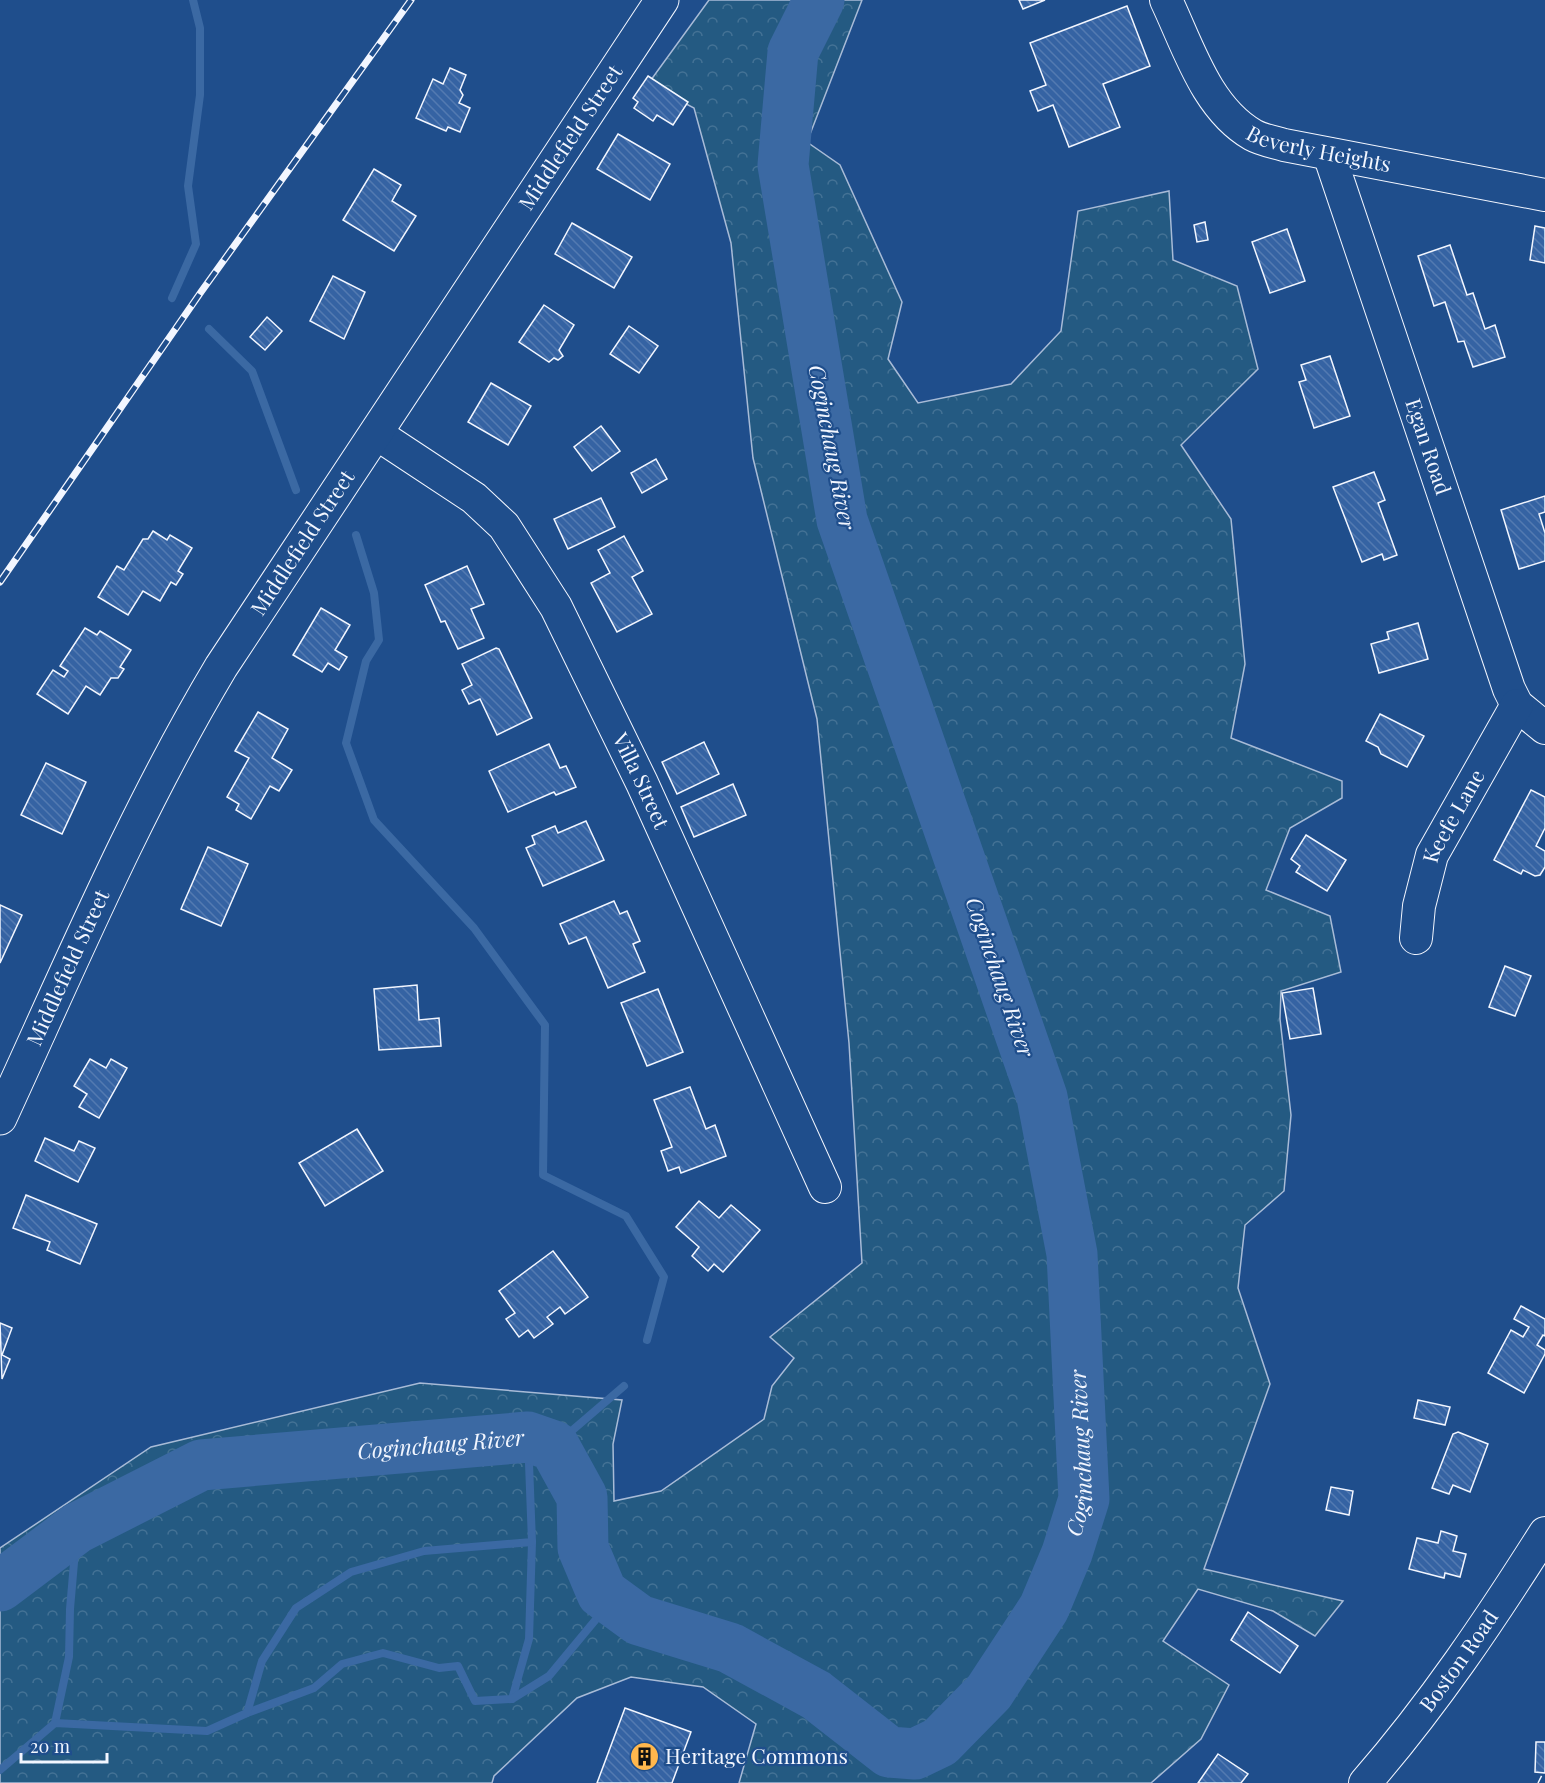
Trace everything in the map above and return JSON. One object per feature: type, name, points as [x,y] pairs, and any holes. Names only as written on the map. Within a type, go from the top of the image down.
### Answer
[{"type":"main road","name":"Middlefield Street","points":[[0,1118],[134,824],[177,740],[221,667],[662,0]]},
{"type":"street","name":"Beverly Heights","points":[[1166,0],[1210,91],[1227,115],[1254,135],[1284,145],[1545,195]]},
{"type":"street","name":"Egan Road","points":[[1329,154],[1509,689],[1517,705],[1545,728]]},
{"type":"street","name":"Villa Street","points":[[377,434],[474,498],[504,526],[556,607],[642,783],[825,1187]]},
{"type":"street","name":"Keefe Lane","points":[[1416,938],[1419,906],[1432,855],[1517,705]]},
{"type":"street","name":"Boston Road","points":[[1365,1783],[1397,1746],[1480,1636],[1545,1533]]},
{"type":"green space","points":[[709,0],[862,0],[807,142],[840,165],[902,302],[888,359],[918,403],[1011,384],[1061,331],[1078,211],[1169,191],[1173,260],[1237,286],[1258,369],[1181,445],[1231,519],[1245,664],[1231,738],[1342,781],[1342,798],[1290,828],[1266,890],[1330,916],[1341,972],[1281,991],[1280,1019],[1291,1115],[1284,1191],[1245,1225],[1238,1288],[1270,1384],[1204,1569],[1343,1601],[1315,1636],[1273,1611],[1198,1589],[1163,1641],[1229,1685],[1201,1739],[1151,1783],[739,1783],[756,1724],[703,1687],[631,1677],[577,1698],[494,1776],[492,1783],[0,1783],[0,1548],[151,1447],[420,1383],[622,1400],[613,1444],[614,1501],[661,1491],[764,1419],[772,1386],[794,1358],[770,1337],[862,1263],[849,1043],[817,719],[753,458],[731,243],[694,108],[648,84]]},
{"type":"building","points":[[1019,0],[1045,0],[1023,9]]},
{"type":"building","points":[[1127,6],[1150,66],[1103,84],[1120,127],[1069,147],[1053,105],[1038,111],[1030,91],[1046,85],[1030,43]]},
{"type":"building","points":[[450,68],[466,75],[460,90],[463,95],[459,103],[470,108],[460,132],[448,127],[446,131],[416,118],[433,79],[443,84]]},
{"type":"building","points":[[648,76],[688,102],[673,125],[657,115],[653,121],[634,108],[638,102],[633,98]]},
{"type":"building","points":[[618,134],[670,164],[650,200],[597,169]]},
{"type":"building","points":[[374,169],[401,185],[392,201],[416,216],[394,251],[343,220]]},
{"type":"building","points":[[1205,222],[1208,240],[1197,242],[1194,225]]},
{"type":"building","points":[[572,223],[632,257],[614,288],[555,254]]},
{"type":"building","points":[[1535,226],[1545,228],[1545,263],[1530,260]]},
{"type":"building","points":[[1287,229],[1305,281],[1270,293],[1252,242]]},
{"type":"building","points":[[1450,245],[1467,295],[1473,293],[1485,329],[1495,325],[1505,357],[1473,367],[1464,341],[1458,342],[1445,302],[1434,306],[1418,256]]},
{"type":"building","points":[[333,276],[365,292],[344,339],[310,321]]},
{"type":"building","points":[[544,305],[574,325],[559,350],[563,356],[549,362],[519,342]]},
{"type":"building","points":[[267,317],[282,331],[265,350],[250,337]]},
{"type":"building","points":[[629,326],[658,346],[639,373],[610,354]]},
{"type":"building","points":[[1330,356],[1350,416],[1314,428],[1299,382],[1306,380],[1301,365]]},
{"type":"building","points":[[491,383],[531,406],[508,445],[468,422]]},
{"type":"building","points":[[601,426],[620,451],[592,471],[574,447]]},
{"type":"building","points":[[656,459],[667,479],[642,493],[631,473]]},
{"type":"building","points":[[1374,472],[1385,500],[1378,503],[1397,555],[1384,560],[1382,554],[1362,562],[1333,487]]},
{"type":"building","points":[[1545,496],[1545,512],[1539,514],[1545,533],[1545,561],[1519,569],[1501,510]]},
{"type":"building","points":[[601,498],[615,527],[568,549],[554,519]]},
{"type":"building","points":[[153,531],[167,540],[170,535],[192,548],[178,571],[183,574],[176,585],[171,582],[160,601],[143,591],[128,615],[98,597],[117,566],[124,570],[143,539],[148,539]]},
{"type":"building","points":[[624,536],[643,571],[632,577],[652,614],[617,632],[591,583],[610,573],[598,550]]},
{"type":"building","points":[[467,566],[484,604],[471,609],[484,638],[458,649],[445,621],[441,622],[425,585]]},
{"type":"building","points":[[321,608],[350,625],[335,650],[347,657],[339,670],[328,663],[322,672],[293,655]]},
{"type":"building","points":[[1418,623],[1428,659],[1379,673],[1371,644],[1389,639],[1387,632]]},
{"type":"building","points":[[85,628],[97,635],[100,631],[131,650],[120,667],[124,669],[118,678],[111,678],[100,695],[86,686],[68,714],[37,694],[53,670],[64,677],[68,671],[60,666]]},
{"type":"building","points":[[496,648],[499,649],[532,718],[497,735],[480,699],[469,704],[462,690],[472,685],[462,664]]},
{"type":"building","points":[[258,712],[288,729],[272,758],[292,770],[279,791],[270,786],[251,819],[236,810],[239,804],[227,797],[249,758],[235,751]]},
{"type":"building","points":[[1380,714],[1424,736],[1407,767],[1381,754],[1378,747],[1366,741]]},
{"type":"building","points":[[704,742],[719,774],[677,794],[662,762]]},
{"type":"building","points":[[549,744],[560,768],[566,766],[576,787],[556,795],[554,792],[508,812],[489,771]]},
{"type":"building","points":[[46,763],[86,782],[62,834],[21,815]]},
{"type":"building","points":[[733,784],[746,815],[694,837],[681,807]]},
{"type":"building","points":[[1531,790],[1545,797],[1545,828],[1536,846],[1545,851],[1545,867],[1540,875],[1535,876],[1523,870],[1521,874],[1494,860]]},
{"type":"building","points":[[586,821],[604,860],[543,886],[526,848],[535,844],[532,836],[555,826],[558,833]]},
{"type":"building","points":[[1306,835],[1346,860],[1327,891],[1296,872],[1300,866],[1291,859]]},
{"type":"building","points":[[208,847],[248,864],[221,926],[181,909]]},
{"type":"building","points":[[614,901],[620,914],[627,911],[640,941],[633,944],[645,972],[608,988],[586,937],[569,944],[560,924]]},
{"type":"building","points":[[0,905],[22,915],[0,963]]},
{"type":"building","points":[[1505,966],[1531,976],[1515,1016],[1489,1007]]},
{"type":"building","points":[[417,985],[419,1020],[439,1018],[441,1046],[379,1050],[374,989]]},
{"type":"building","points":[[1313,988],[1321,1034],[1290,1039],[1282,993]]},
{"type":"building","points":[[658,989],[683,1052],[647,1066],[621,1003]]},
{"type":"building","points":[[90,1059],[106,1068],[111,1059],[127,1068],[99,1118],[79,1107],[87,1094],[74,1086]]},
{"type":"building","points":[[690,1087],[706,1129],[715,1125],[726,1156],[681,1173],[679,1167],[668,1171],[661,1151],[672,1147],[654,1100]]},
{"type":"building","points":[[357,1129],[383,1171],[325,1206],[299,1163]]},
{"type":"building","points":[[45,1138],[74,1151],[79,1141],[95,1148],[78,1182],[35,1161]]},
{"type":"building","points":[[26,1195],[97,1224],[80,1264],[47,1250],[50,1242],[13,1228]]},
{"type":"building","points":[[699,1201],[719,1218],[731,1205],[760,1230],[723,1272],[714,1264],[708,1271],[692,1256],[699,1247],[676,1227]]},
{"type":"building","points":[[553,1251],[588,1297],[565,1314],[560,1307],[547,1317],[553,1324],[534,1338],[528,1330],[519,1337],[506,1319],[515,1313],[499,1291]]},
{"type":"building","points":[[1521,1306],[1545,1319],[1545,1336],[1543,1335],[1537,1345],[1545,1350],[1545,1354],[1524,1393],[1488,1373],[1511,1330],[1523,1337],[1529,1327],[1514,1319]]},
{"type":"building","points":[[0,1323],[12,1328],[2,1355],[10,1359],[2,1379]]},
{"type":"building","points":[[1418,1400],[1450,1407],[1445,1425],[1414,1418]]},
{"type":"building","points":[[1458,1432],[1488,1444],[1470,1492],[1453,1485],[1449,1494],[1432,1488],[1453,1434]]},
{"type":"building","points":[[1331,1487],[1353,1491],[1349,1515],[1326,1510]]},
{"type":"building","points":[[1441,1531],[1457,1536],[1453,1551],[1466,1554],[1460,1577],[1445,1573],[1444,1578],[1409,1569],[1417,1538],[1438,1543]]},
{"type":"building","points":[[1248,1612],[1298,1646],[1280,1673],[1231,1640]]},
{"type":"building","name":"Heritage Commons","points":[[625,1708],[691,1732],[672,1783],[597,1783]]},
{"type":"building","points":[[1536,1742],[1545,1742],[1545,1773],[1535,1772]]},
{"type":"building","points":[[1218,1754],[1248,1774],[1241,1783],[1198,1783]]},
{"type":"waterway","points":[[172,298],[196,244],[188,186],[200,95],[200,28],[193,0]]},
{"type":"waterway","name":"Coginchaug River","points":[[0,1586],[77,1528],[201,1465],[528,1437],[554,1446],[582,1497],[583,1548],[602,1593],[639,1620],[730,1648],[816,1695],[889,1752],[915,1754],[940,1742],[989,1692],[1044,1608],[1067,1553],[1084,1499],[1072,1254],[1042,1097],[842,520],[783,165],[793,52],[819,0]]},
{"type":"waterway","points":[[209,329],[252,371],[296,490]]},
{"type":"waterway","points":[[356,535],[374,593],[379,640],[366,661],[346,743],[374,820],[474,928],[545,1025],[543,1175],[626,1216],[664,1277],[647,1340]]},
{"type":"waterway","points":[[554,1446],[624,1386]]},
{"type":"waterway","points":[[0,1770],[55,1723],[207,1731],[247,1713],[262,1661],[296,1608],[351,1572],[424,1551],[532,1542],[528,1437]]},
{"type":"waterway","points":[[55,1723],[69,1657],[70,1609],[77,1528]]},
{"type":"waterway","points":[[512,1699],[529,1639],[532,1542]]},
{"type":"waterway","points":[[247,1713],[314,1688],[342,1664],[383,1653],[439,1668],[458,1666],[475,1701],[512,1699],[549,1676],[612,1600]]},
{"type":"railway","points":[[0,582],[201,292],[411,0]]},
{"type":"fence","points":[[1538,1783],[1543,1773]]},
{"type":"place","name":"Heritage Commons","points":[[644,1757]]}]
